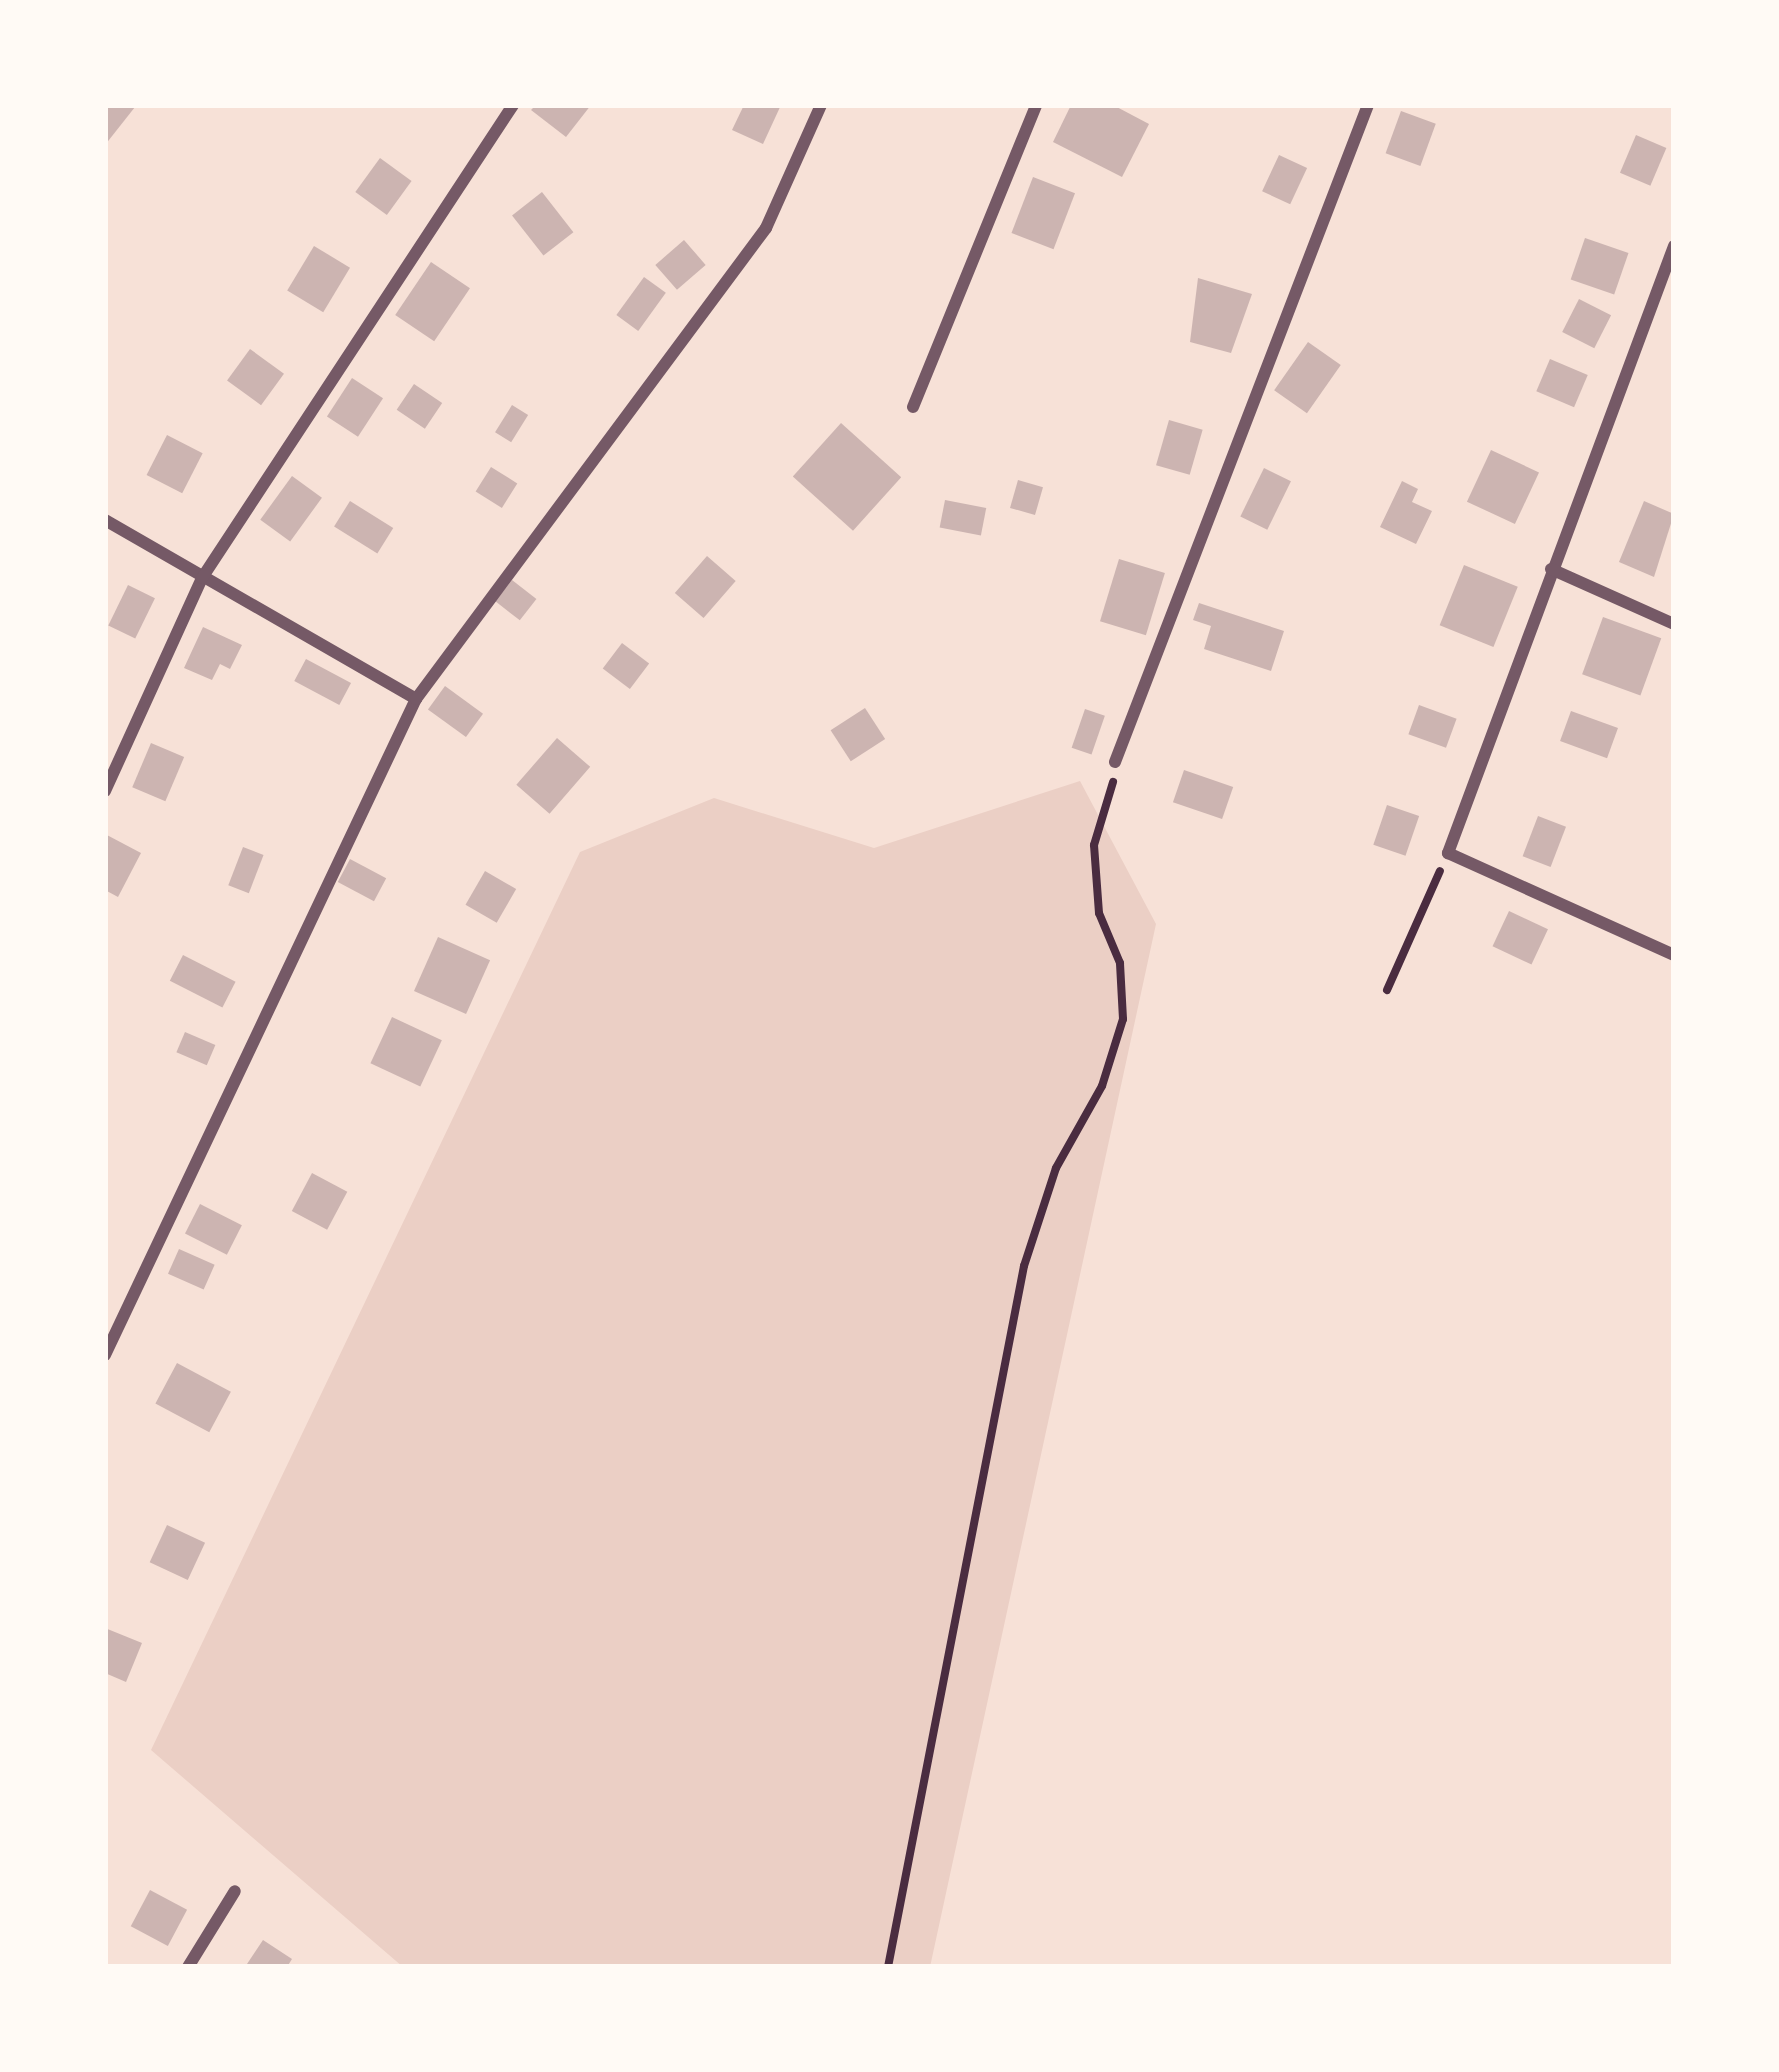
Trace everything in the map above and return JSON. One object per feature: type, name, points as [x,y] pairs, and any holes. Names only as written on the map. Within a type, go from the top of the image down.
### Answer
[{"type":"street","points":[[105,791],[202,578],[513,105]]},
{"type":"street","points":[[105,1355],[416,699],[766,228],[821,105]]},
{"type":"street","points":[[913,406],[1036,105]]},
{"type":"street","points":[[1115,762],[1367,105]]},
{"type":"street","points":[[1674,246],[1448,853],[1674,955]]},
{"type":"street","points":[[105,520],[416,699]]},
{"type":"street","points":[[1551,569],[1674,624]]},
{"type":"street","points":[[188,1967],[236,1891]]},
{"type":"path","points":[[888,1967],[1020,1286],[1056,1168],[1102,1086],[1123,1019],[1120,963],[1099,913],[1094,845],[1115,762]]},
{"type":"path","points":[[1387,990],[1448,853]]},
{"type":"shaded area","points":[[1080,781],[1156,924],[930,1967],[403,1967],[151,1750],[580,852],[714,798],[874,848]]},
{"type":"building","points":[[105,105],[135,107],[105,145]]},
{"type":"building","points":[[536,105],[591,105],[566,137],[531,110]]},
{"type":"building","points":[[744,105],[781,105],[763,144],[732,130]]},
{"type":"building","points":[[1071,105],[1113,105],[1149,124],[1122,177],[1053,142]]},
{"type":"building","points":[[1401,111],[1436,124],[1420,166],[1386,153]]},
{"type":"building","points":[[1636,135],[1666,148],[1650,186],[1620,173]]},
{"type":"building","points":[[1279,155],[1307,168],[1290,204],[1262,191]]},
{"type":"building","points":[[380,158],[412,181],[387,215],[355,192]]},
{"type":"building","points":[[1033,177],[1075,193],[1054,249],[1011,233]]},
{"type":"building","points":[[542,192],[573,232],[543,256],[512,215]]},
{"type":"building","points":[[1585,238],[1628,253],[1614,295],[1571,280]]},
{"type":"building","points":[[684,240],[706,265],[677,290],[655,265]]},
{"type":"building","points":[[314,246],[350,268],[323,312],[287,291]]},
{"type":"building","points":[[431,262],[470,288],[434,341],[395,315]]},
{"type":"building","points":[[644,277],[666,293],[638,331],[616,315]]},
{"type":"building","points":[[1198,278],[1252,294],[1231,353],[1190,342]]},
{"type":"building","points":[[1579,299],[1611,315],[1594,348],[1562,332]]},
{"type":"building","points":[[1308,342],[1341,365],[1307,413],[1274,390]]},
{"type":"building","points":[[250,349],[284,374],[261,405],[227,381]]},
{"type":"building","points":[[1550,359],[1588,375],[1574,407],[1536,391]]},
{"type":"building","points":[[352,378],[383,398],[358,437],[327,417]]},
{"type":"building","points":[[414,384],[442,403],[425,429],[397,410]]},
{"type":"building","points":[[512,405],[528,415],[511,442],[495,432]]},
{"type":"building","points":[[1169,420],[1203,430],[1190,475],[1156,465]]},
{"type":"building","points":[[841,423],[901,477],[853,531],[793,477]]},
{"type":"building","points":[[167,435],[203,453],[182,493],[147,475]]},
{"type":"building","points":[[1491,450],[1539,472],[1515,524],[1467,502]]},
{"type":"building","points":[[491,467],[517,483],[502,508],[476,492]]},
{"type":"building","points":[[1264,468],[1291,481],[1267,530],[1240,517]]},
{"type":"building","points":[[292,476],[322,498],[290,541],[260,520]]},
{"type":"building","points":[[1018,480],[1043,487],[1035,515],[1010,508]]},
{"type":"building","points":[[1402,481],[1418,489],[1412,502],[1432,511],[1416,544],[1380,527]]},
{"type":"building","points":[[945,500],[986,508],[981,535],[940,527]]},
{"type":"building","points":[[350,501],[393,528],[377,553],[334,526]]},
{"type":"building","points":[[1644,501],[1674,514],[1654,577],[1619,562]]},
{"type":"building","points":[[707,556],[736,581],[704,618],[675,593]]},
{"type":"building","points":[[1119,559],[1165,573],[1146,635],[1100,621]]},
{"type":"building","points":[[1464,565],[1518,587],[1493,647],[1440,625]]},
{"type":"building","points":[[512,580],[536,599],[520,620],[495,601]]},
{"type":"building","points":[[128,585],[155,598],[135,639],[108,625]]},
{"type":"building","points":[[1199,603],[1284,631],[1271,671],[1204,649],[1211,626],[1193,620]]},
{"type":"building","points":[[1603,617],[1661,638],[1640,696],[1582,674]]},
{"type":"building","points":[[203,627],[242,645],[230,669],[220,664],[212,680],[184,668]]},
{"type":"building","points":[[622,643],[649,663],[630,689],[603,669]]},
{"type":"building","points":[[306,659],[351,683],[339,705],[294,681]]},
{"type":"building","points":[[445,686],[483,714],[466,737],[428,709]]},
{"type":"building","points":[[1419,705],[1457,719],[1446,748],[1408,734]]},
{"type":"building","points":[[865,708],[885,739],[851,761],[831,730]]},
{"type":"building","points":[[1085,709],[1105,716],[1092,755],[1072,748]]},
{"type":"building","points":[[1571,711],[1618,728],[1607,758],[1560,741]]},
{"type":"building","points":[[557,738],[590,767],[550,814],[516,785]]},
{"type":"building","points":[[151,743],[184,757],[165,801],[132,787]]},
{"type":"building","points":[[1184,770],[1233,787],[1222,819],[1173,802]]},
{"type":"building","points":[[1387,805],[1419,816],[1405,856],[1373,845]]},
{"type":"building","points":[[1538,816],[1566,827],[1551,867],[1523,856]]},
{"type":"building","points":[[105,834],[141,853],[118,897],[105,890]]},
{"type":"building","points":[[243,847],[264,855],[249,893],[228,885]]},
{"type":"building","points":[[350,859],[386,878],[374,901],[338,882]]},
{"type":"building","points":[[485,871],[516,889],[497,923],[466,905]]},
{"type":"building","points":[[1509,911],[1548,929],[1531,965],[1493,946]]},
{"type":"building","points":[[438,937],[490,960],[466,1014],[414,991]]},
{"type":"building","points":[[183,955],[236,982],[222,1008],[170,981]]},
{"type":"building","points":[[392,1017],[442,1040],[420,1086],[370,1063]]},
{"type":"building","points":[[185,1032],[215,1045],[207,1065],[176,1052]]},
{"type":"building","points":[[312,1173],[347,1192],[327,1230],[292,1211]]},
{"type":"building","points":[[200,1204],[242,1225],[227,1255],[185,1233]]},
{"type":"building","points":[[179,1249],[215,1265],[204,1290],[168,1274]]},
{"type":"building","points":[[177,1363],[231,1392],[209,1432],[155,1404]]},
{"type":"building","points":[[167,1525],[205,1543],[188,1580],[150,1562]]},
{"type":"building","points":[[105,1628],[142,1643],[126,1682],[105,1673]]},
{"type":"building","points":[[150,1890],[187,1910],[168,1946],[131,1926]]},
{"type":"building","points":[[263,1940],[292,1959],[287,1967],[245,1967]]}]
